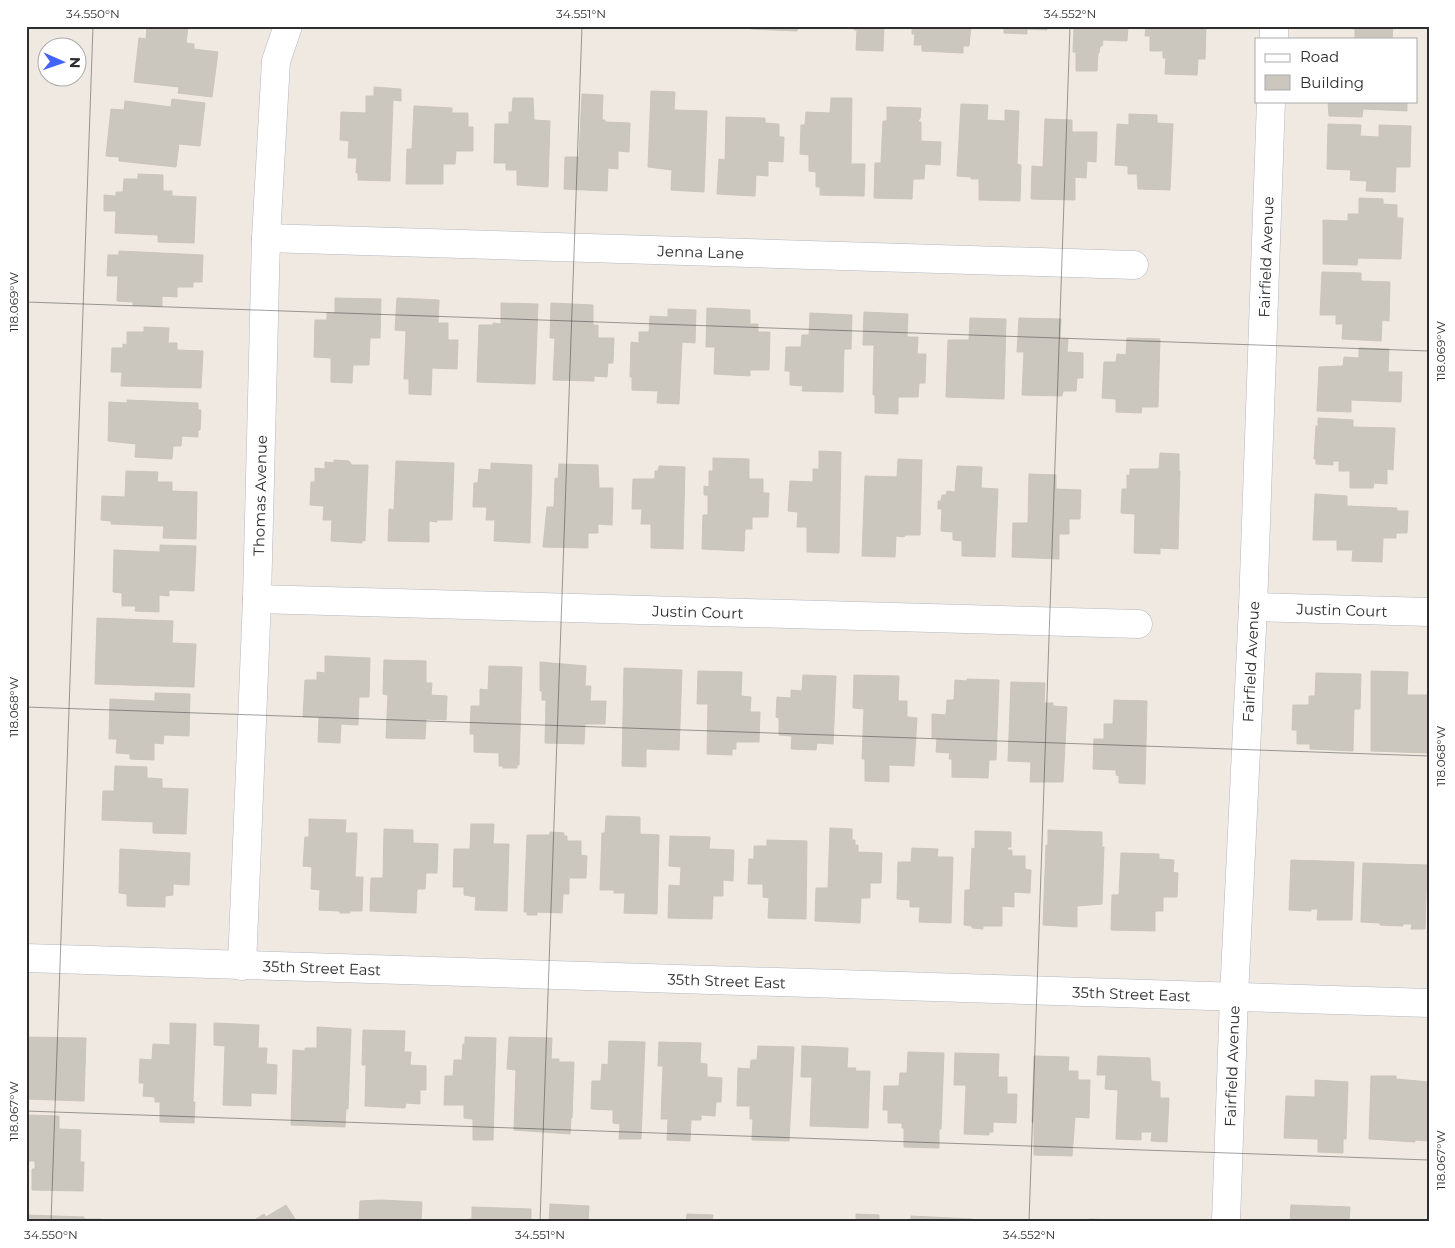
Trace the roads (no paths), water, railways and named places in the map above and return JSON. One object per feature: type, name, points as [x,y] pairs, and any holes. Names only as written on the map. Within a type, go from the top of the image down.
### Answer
[{"type":"street","name":"Thomas Avenue","points":[[242,966],[257,599],[266,238],[276,60],[288,26]]},
{"type":"street","name":"Fairfield Avenue","points":[[1226,1222],[1234,996],[1254,607],[1272,102]]},
{"type":"street","name":"Jenna Lane","points":[[266,238],[1134,265]]},
{"type":"street","name":"Justin Court","points":[[257,599],[1138,624]]},
{"type":"street","name":"Justin Court","points":[[1254,607],[1429,612]]},
{"type":"street","name":"35th Street East","points":[[26,958],[1429,1003]]}]
